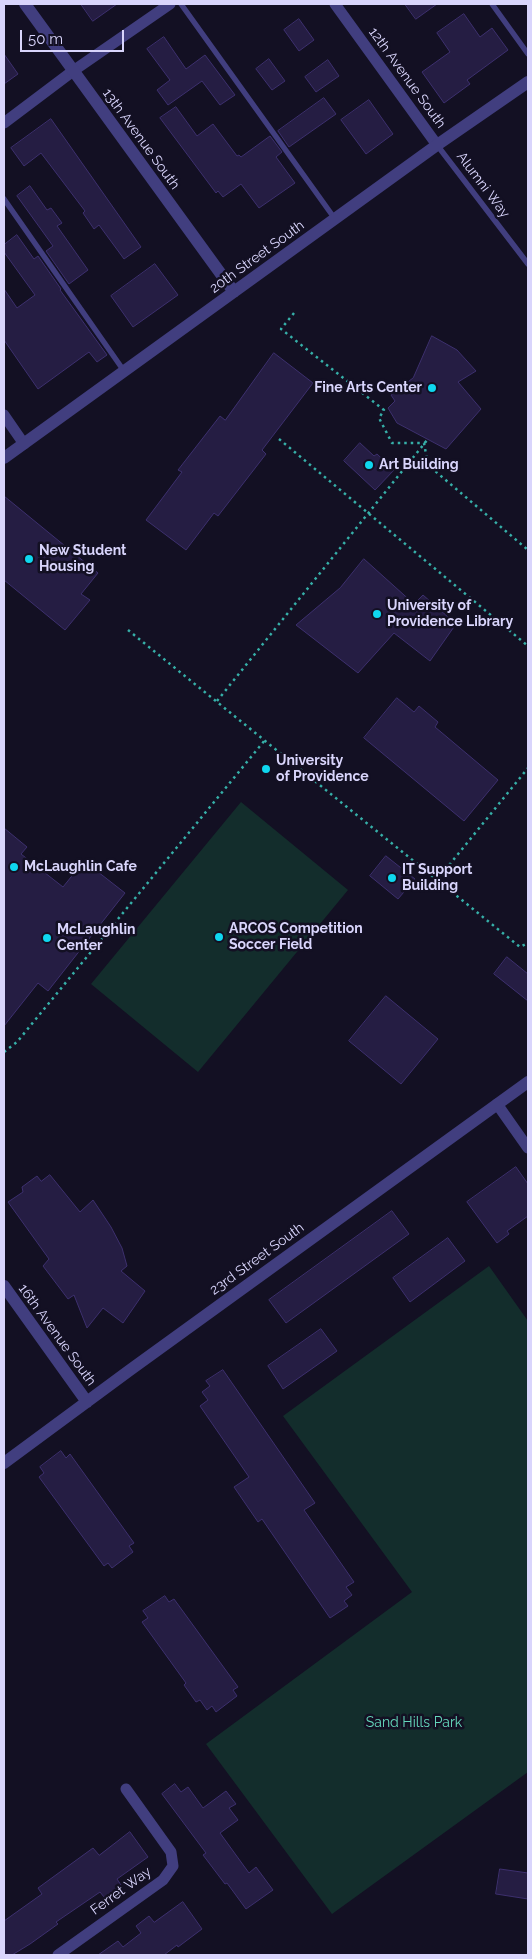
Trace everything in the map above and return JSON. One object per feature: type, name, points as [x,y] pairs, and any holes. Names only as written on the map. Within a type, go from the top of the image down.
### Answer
[{"type":"street","name":"13th Avenue South","points":[[25,4],[234,292]]},
{"type":"street","points":[[4,123],[73,71],[170,4]]},
{"type":"street","name":"12th Avenue South","points":[[335,4],[437,145]]},
{"type":"street","name":"20th Street South","points":[[4,458],[437,145],[528,82]]},
{"type":"street","points":[[4,414],[24,444]]},
{"type":"street","name":"23rd Street South","points":[[4,1463],[528,1082]]},
{"type":"street","points":[[497,1104],[528,1148]]},
{"type":"street","name":"16th Avenue South","points":[[4,1286],[87,1402]]},
{"type":"street","name":"Ferret Way","points":[[58,1955],[72,1951],[163,1880],[173,1866],[172,1852],[126,1789]]},
{"type":"lane","points":[[181,4],[335,219]]},
{"type":"lane","points":[[492,4],[528,54]]},
{"type":"lane","name":"Alumni Way","points":[[437,145],[528,264]]},
{"type":"lane","points":[[4,199],[124,371]]},
{"type":"path","points":[[294,313],[282,329],[384,410],[379,418],[392,443],[424,443]]},
{"type":"path","points":[[279,439],[528,646]]},
{"type":"path","points":[[217,701],[428,439]]},
{"type":"path","points":[[424,443],[428,465],[528,550]]},
{"type":"path","points":[[405,467],[428,465]]},
{"type":"path","points":[[128,630],[520,947],[528,942]]},
{"type":"path","points":[[4,1052],[17,1042],[265,740]]},
{"type":"path","points":[[437,880],[528,768]]},
{"type":"green space","name":"ARCOS Competition Soccer Field","points":[[241,802],[348,890],[198,1072],[91,984]]},
{"type":"green space","name":"Sand Hills Park","points":[[489,1266],[528,1321],[528,1772],[332,1914],[206,1744],[412,1592],[283,1416]]},
{"type":"building","points":[[81,4],[117,4],[93,21]]},
{"type":"building","points":[[405,4],[437,4],[416,19]]},
{"type":"building","points":[[464,14],[480,37],[492,28],[508,50],[467,80],[470,84],[444,103],[422,72],[450,52],[437,33]]},
{"type":"building","points":[[299,19],[314,40],[299,51],[284,30]]},
{"type":"building","points":[[164,37],[186,69],[205,55],[235,95],[220,105],[202,81],[168,105],[157,90],[170,80],[147,49]]},
{"type":"building","points":[[4,54],[18,74],[4,84]]},
{"type":"building","points":[[269,59],[285,81],[272,90],[256,69]]},
{"type":"building","points":[[328,60],[339,76],[316,92],[305,77]]},
{"type":"building","points":[[324,98],[336,114],[289,147],[278,131]]},
{"type":"building","points":[[369,100],[393,134],[366,154],[341,120]]},
{"type":"building","points":[[176,107],[197,136],[213,124],[237,156],[241,157],[270,136],[282,152],[276,157],[295,183],[259,208],[241,184],[223,197],[218,191],[216,193],[160,118]]},
{"type":"building","points":[[51,119],[141,247],[124,259],[99,225],[94,229],[83,213],[85,211],[41,153],[24,166],[11,148]]},
{"type":"building","points":[[30,186],[47,210],[51,208],[62,223],[57,226],[88,270],[69,284],[46,251],[53,246],[17,196]]},
{"type":"building","points":[[17,235],[34,259],[38,256],[107,355],[97,362],[89,352],[38,389],[4,340],[4,289],[17,308],[35,295],[4,252],[4,245]]},
{"type":"building","points":[[155,264],[178,295],[133,327],[111,296]]},
{"type":"building","name":"Fine Arts Center","points":[[432,336],[457,350],[476,371],[458,382],[481,409],[446,449],[397,423],[388,408],[395,401],[391,395],[413,378]]},
{"type":"building","points":[[274,353],[313,383],[262,450],[266,454],[218,516],[214,513],[186,550],[146,520],[182,472],[178,470],[220,416],[225,420]]},
{"type":"building","name":"Art Building","points":[[360,443],[374,456],[377,454],[394,470],[375,490],[344,461]]},
{"type":"building","name":"New Student Housing","points":[[4,496],[98,573],[81,594],[90,600],[65,630],[4,580]]},
{"type":"building","name":"University of Providence Library","points":[[364,559],[414,604],[423,595],[456,624],[430,661],[394,633],[358,673],[296,625],[340,588]]},
{"type":"building","points":[[397,698],[414,712],[419,706],[438,722],[435,727],[498,780],[464,821],[364,738]]},
{"type":"building","name":"McLaughlin Center","points":[[4,828],[27,847],[21,854],[63,887],[84,861],[125,893],[48,991],[38,983],[4,1026]]},
{"type":"building","name":"IT Support Building","points":[[386,856],[415,879],[398,899],[370,876]]},
{"type":"building","points":[[507,957],[528,974],[528,1001],[494,974]]},
{"type":"building","points":[[386,996],[438,1039],[401,1084],[349,1041]]},
{"type":"building","points":[[516,1167],[528,1184],[528,1216],[507,1231],[509,1234],[497,1243],[467,1202]]},
{"type":"building","points":[[50,1175],[80,1212],[93,1200],[122,1248],[127,1266],[121,1271],[145,1291],[123,1323],[103,1308],[87,1328],[74,1295],[68,1299],[43,1266],[49,1259],[8,1202],[23,1192],[22,1187],[37,1176],[41,1181]]},
{"type":"building","points":[[392,1211],[409,1234],[286,1323],[269,1300]]},
{"type":"building","points":[[448,1238],[465,1261],[410,1302],[393,1278]]},
{"type":"building","points":[[321,1329],[337,1351],[283,1389],[268,1366]]},
{"type":"building","points":[[223,1370],[315,1503],[304,1510],[354,1582],[346,1587],[352,1595],[344,1601],[348,1606],[330,1618],[262,1519],[258,1522],[234,1487],[249,1477],[200,1406],[208,1400],[202,1392],[210,1386],[206,1381]]},
{"type":"building","points":[[61,1451],[66,1458],[70,1454],[134,1543],[129,1546],[133,1552],[112,1568],[108,1563],[104,1566],[39,1477],[44,1473],[40,1467]]},
{"type":"building","points":[[165,1596],[169,1602],[174,1599],[238,1687],[233,1690],[237,1696],[216,1712],[212,1706],[207,1710],[200,1700],[196,1702],[184,1685],[186,1683],[142,1622],[148,1618],[143,1611]]},
{"type":"building","points":[[175,1784],[181,1792],[188,1787],[203,1808],[226,1791],[236,1804],[229,1808],[238,1820],[220,1833],[249,1873],[256,1867],[273,1890],[246,1909],[203,1855],[206,1853],[162,1794]]},
{"type":"building","points":[[130,1832],[148,1857],[117,1879],[121,1885],[104,1897],[100,1892],[56,1922],[58,1924],[30,1944],[12,1955],[4,1955],[4,1921],[42,1894],[38,1888],[93,1848],[99,1855]]},
{"type":"building","points":[[500,1869],[528,1873],[528,1899],[496,1894]]},
{"type":"building","points":[[183,1902],[202,1929],[178,1947],[177,1945],[164,1955],[98,1955],[118,1941],[123,1947],[141,1933],[136,1926],[149,1916],[154,1922]]},
{"type":"place","name":"Fine Arts Center","points":[[432,388]]},
{"type":"place","name":"Art Building","points":[[369,465]]},
{"type":"place","name":"New Student Housing","points":[[29,559]]},
{"type":"place","name":"University of Providence Library","points":[[377,614]]},
{"type":"place","name":"University of Providence","points":[[266,769]]},
{"type":"place","name":"McLaughlin Cafe","points":[[14,867]]},
{"type":"place","name":"IT Support Building","points":[[392,878]]},
{"type":"place","name":"ARCOS Competition Soccer Field","points":[[219,937]]},
{"type":"place","name":"McLaughlin Center","points":[[47,938]]}]
